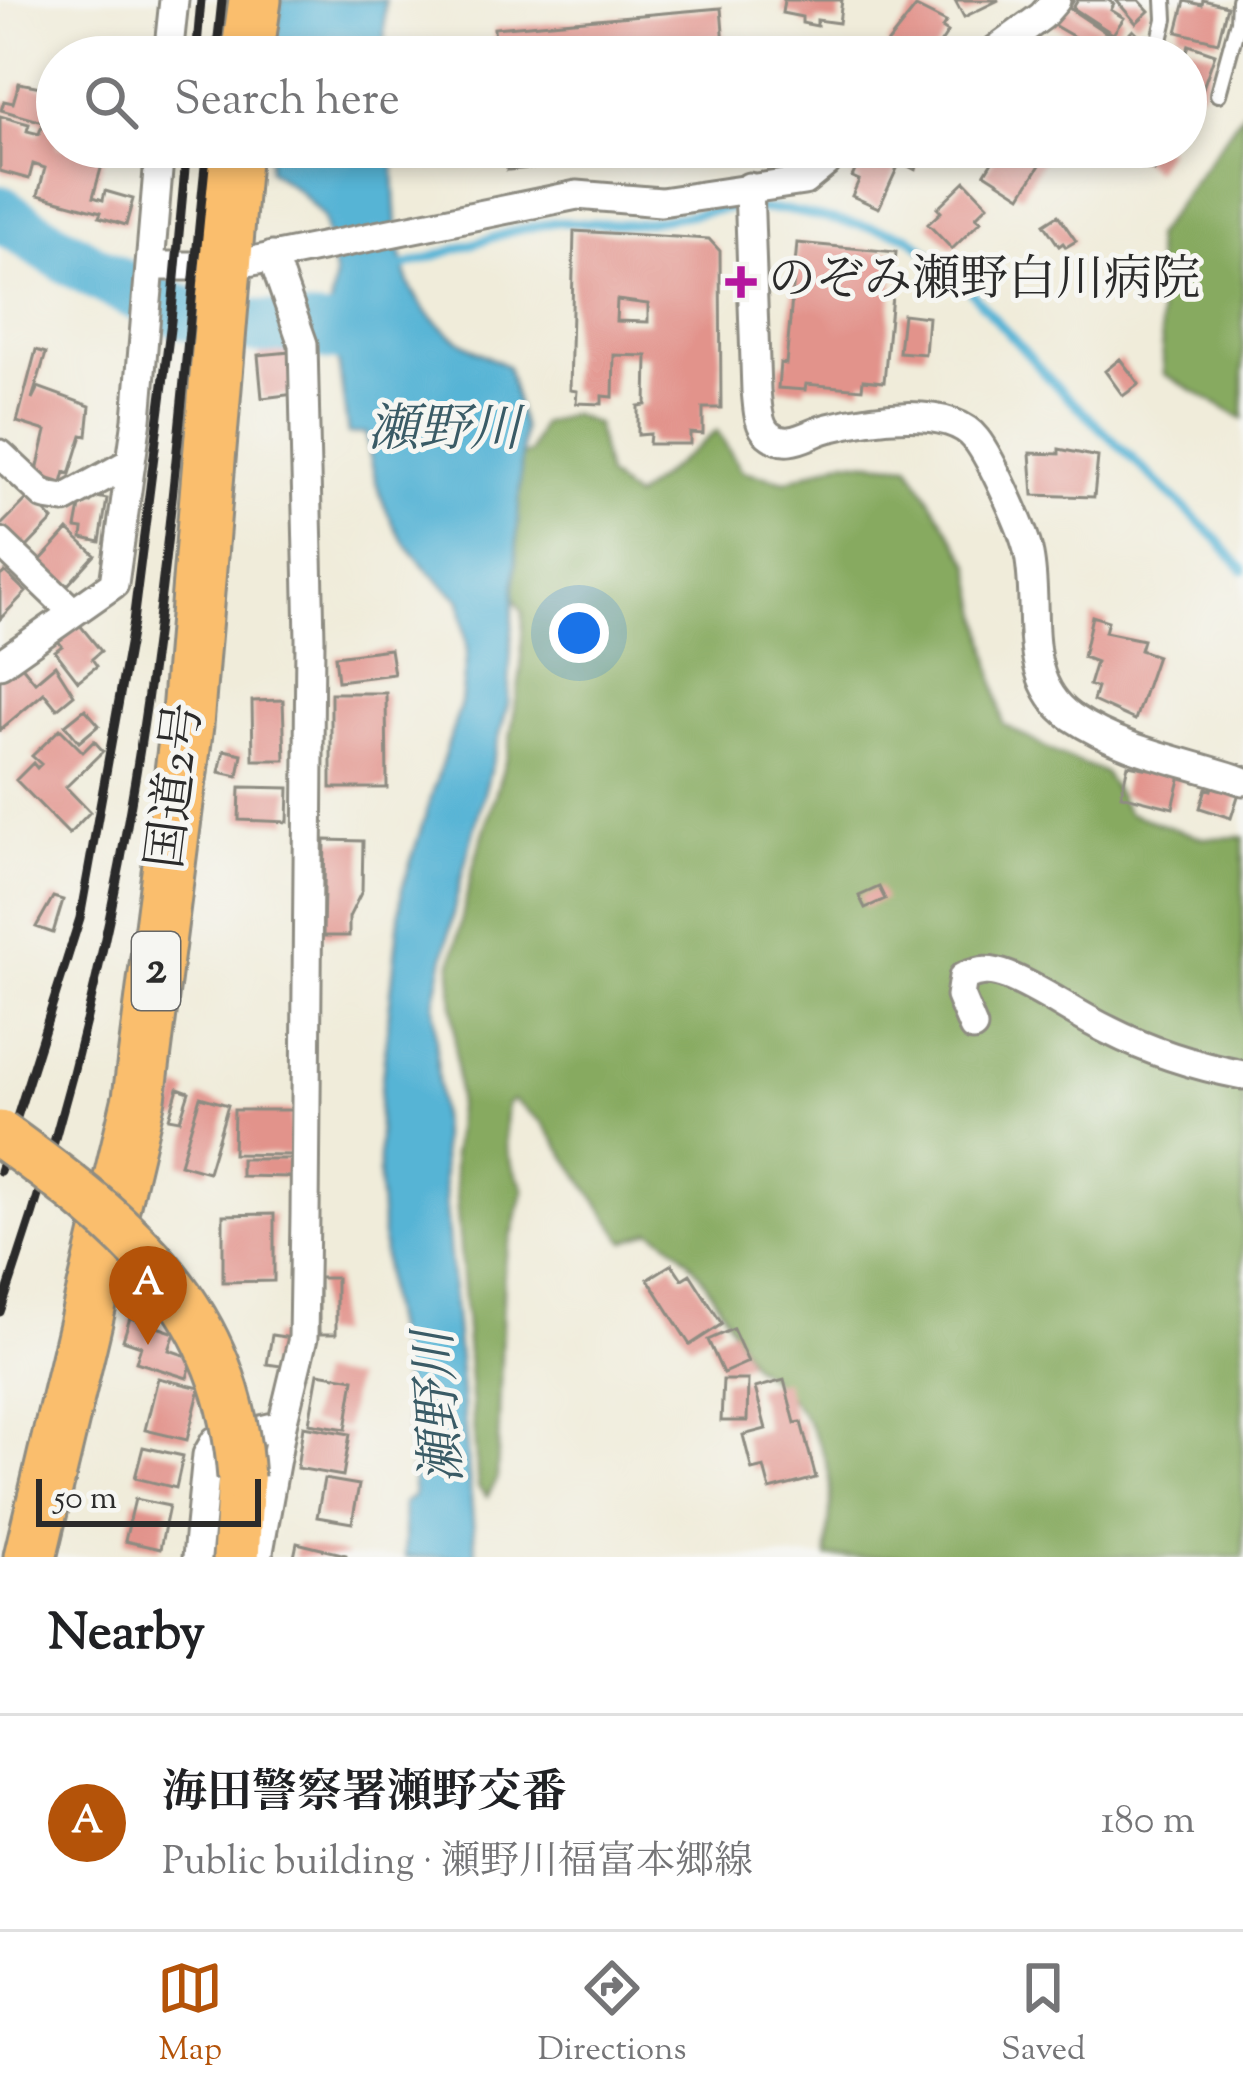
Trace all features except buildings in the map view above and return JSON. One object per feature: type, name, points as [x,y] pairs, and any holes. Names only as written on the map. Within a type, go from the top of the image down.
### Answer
[{"type":"highway","points":[[251,36],[255,0]]},
{"type":"highway","name":"国道2号","points":[[30,1557],[140,1098],[187,725],[217,374],[241,275],[237,168]]},
{"type":"main road","points":[[0,1133],[101,1212],[185,1300],[218,1364],[232,1407],[242,1478],[236,1557]]},
{"type":"street","points":[[171,36],[174,0]]},
{"type":"street","points":[[1014,36],[1056,0]]},
{"type":"street","points":[[0,664],[114,584],[131,461],[158,168]]},
{"type":"street","points":[[150,273],[241,275],[307,253],[577,195],[661,202],[804,181],[820,168]]},
{"type":"street","points":[[749,187],[756,391],[760,423],[768,434],[782,442],[794,441],[825,428],[934,416],[967,428],[981,446],[1029,553],[1036,662],[1056,704],[1126,746],[1243,782]]},
{"type":"street","points":[[241,275],[292,311],[303,344],[310,639],[303,1338],[258,1557]]},
{"type":"street","points":[[0,454],[45,496],[64,499],[131,461]]},
{"type":"street","points":[[0,542],[73,612]]},
{"type":"street","points":[[973,1027],[960,996],[963,977],[982,969],[1009,976],[1107,1030],[1155,1050],[1202,1068],[1243,1075]]},
{"type":"street","points":[[197,1557],[207,1455],[215,1441],[282,1425]]},
{"type":"lane","points":[[1161,36],[1164,0]]},
{"type":"lane","points":[[1218,94],[1238,21],[1239,0]]},
{"type":"green space","points":[[1243,112],[1243,419],[1164,374],[1154,237]]},
{"type":"green space","points":[[571,414],[596,424],[607,477],[634,498],[717,431],[742,471],[786,481],[844,460],[909,465],[971,565],[1003,724],[1057,754],[1105,773],[1128,813],[1203,838],[1243,837],[1243,1557],[827,1557],[829,1472],[805,1419],[781,1388],[752,1365],[710,1290],[684,1255],[651,1231],[625,1242],[542,1122],[513,1100],[507,1104],[505,1139],[524,1189],[504,1264],[497,1479],[487,1497],[478,1487],[453,1156],[458,1095],[451,968],[472,871],[508,752],[521,670],[523,613],[494,562],[494,463],[530,453],[541,424]]},
{"type":"water","points":[[281,0],[385,0],[384,36],[277,36]]},
{"type":"water","name":"瀬野川","points":[[394,168],[400,253],[408,280],[420,304],[440,325],[507,366],[523,429],[508,704],[460,882],[434,1003],[443,1176],[476,1557],[405,1557],[403,1503],[414,1496],[406,1395],[387,1298],[379,1183],[379,1108],[402,889],[461,703],[467,652],[460,600],[422,564],[395,527],[377,485],[366,433],[348,434],[339,366],[327,327],[335,276],[323,217],[301,193],[269,170]]},
{"type":"waterway","points":[[391,270],[554,222],[634,224],[729,208],[786,210],[909,237],[960,280],[1054,384],[1217,539],[1243,570]]},
{"type":"waterway","points":[[0,212],[87,268],[180,311],[246,325],[366,337]]},
{"type":"railway","points":[[198,36],[201,0]]},
{"type":"railway","points":[[218,36],[222,0]]},
{"type":"railway","points":[[0,1171],[80,918],[133,622],[185,168]]},
{"type":"railway","points":[[0,1312],[76,1063],[130,809],[165,561],[205,168]]},
{"type":"place","name":"のぞみ瀬野白川病院","points":[[741,282]]},
{"type":"place","name":"海田警察署瀬野交番","points":[[148,1345]]}]
